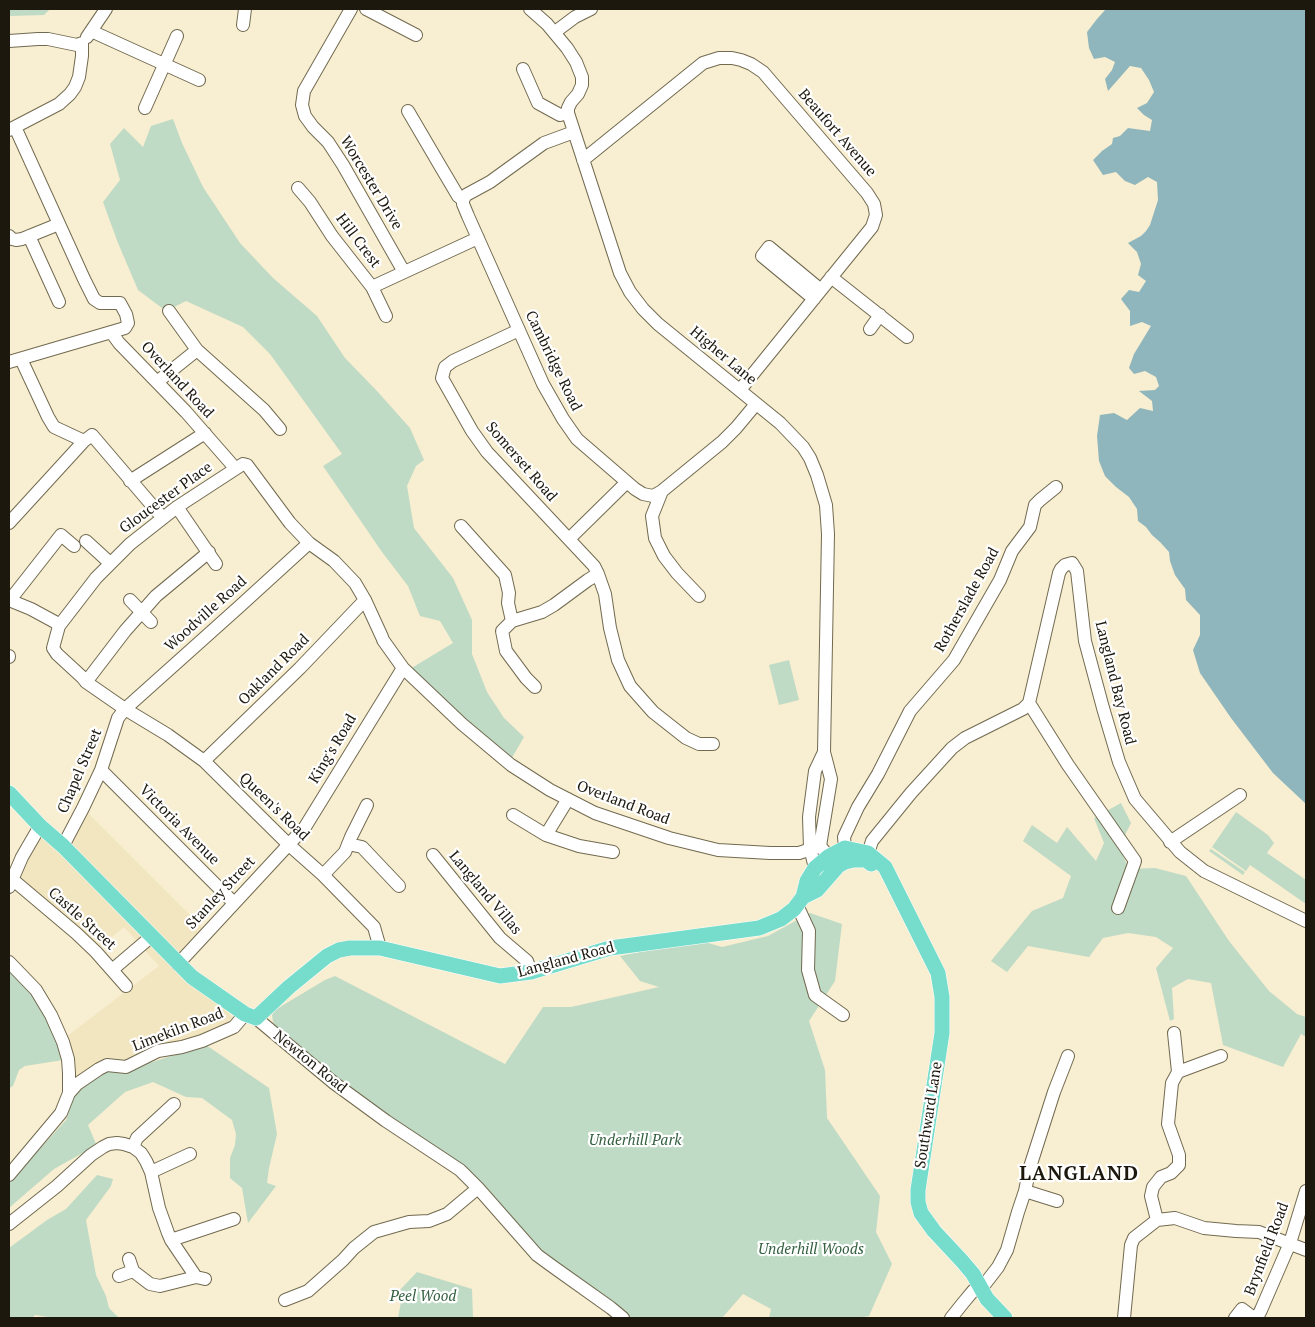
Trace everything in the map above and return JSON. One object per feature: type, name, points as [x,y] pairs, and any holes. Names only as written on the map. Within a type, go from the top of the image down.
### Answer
[{"type":"main road","name":"Newton Road","points":[[9,793],[192,977],[251,1016]]},
{"type":"main road","name":"Langland Road","points":[[800,901],[807,881],[824,854],[844,848]]},
{"type":"main road","points":[[844,848],[863,858]]},
{"type":"main road","name":"Langland Road","points":[[824,854],[845,862],[863,858]]},
{"type":"main road","name":"Langland Road","points":[[251,1016],[326,956],[339,950],[350,948],[380,948],[500,976],[531,972],[610,948],[759,928],[781,919],[800,901],[817,890],[826,880],[824,854]]},
{"type":"main road","name":"Southward Lane","points":[[863,858],[884,876],[896,891],[938,972],[942,997],[942,1033],[918,1190],[918,1202],[921,1213],[973,1274],[987,1300],[1004,1318]]},
{"type":"street","points":[[9,41],[48,39],[77,45],[82,43],[92,31],[106,9]]},
{"type":"street","points":[[243,25],[245,9]]},
{"type":"street","name":"Worcester Drive","points":[[351,9],[304,91],[302,105],[305,116],[328,142],[343,165],[404,272]]},
{"type":"street","points":[[366,9],[416,35]]},
{"type":"street","points":[[524,69],[538,103],[560,115],[568,113],[571,102],[582,86],[582,77],[576,62],[555,32],[530,9]]},
{"type":"street","points":[[555,32],[575,17],[592,9]]},
{"type":"street","points":[[92,31],[199,80]]},
{"type":"street","points":[[146,108],[177,36]]},
{"type":"street","points":[[82,43],[79,77],[70,94],[59,104],[12,128],[94,299],[100,304],[120,303],[126,314],[128,323],[126,328],[15,361],[54,427],[84,441]]},
{"type":"street","name":"Beaufort Avenue","points":[[583,160],[703,63],[719,58],[732,58],[752,64],[763,72],[867,192],[874,204],[876,215],[872,227],[740,390]]},
{"type":"street","name":"Cambridge Road","points":[[408,111],[462,200],[543,384],[563,419],[577,439],[631,486],[643,494],[653,496],[662,492]]},
{"type":"street","name":"Higher Lane","points":[[568,113],[620,273],[630,292],[658,324],[780,424],[810,458],[826,505],[828,534],[824,752],[831,780],[824,854]]},
{"type":"street","points":[[462,200],[466,195],[490,182],[544,143],[574,132]]},
{"type":"street","name":"Hill Crest","points":[[298,188],[310,202],[332,236],[372,287],[386,316]]},
{"type":"street","points":[[9,236],[16,240],[59,224]]},
{"type":"street","points":[[30,236],[59,302]]},
{"type":"street","points":[[372,287],[478,238]]},
{"type":"street","points":[[832,277],[907,337]]},
{"type":"street","points":[[170,311],[197,350],[264,410],[280,429]]},
{"type":"street","points":[[870,329],[880,316]]},
{"type":"street","name":"Somerset Road","points":[[519,330],[453,361],[445,367],[442,378],[472,431],[487,452],[594,566],[605,594],[615,648],[630,686],[653,712],[686,738],[699,744],[713,744]]},
{"type":"street","name":"Overland Road","points":[[112,332],[119,343],[158,382],[235,468],[243,464],[246,465],[290,523],[309,542],[334,561],[355,583],[382,638],[403,668],[462,724],[511,766],[568,800],[595,813],[669,838],[718,850],[824,854]]},
{"type":"street","points":[[158,382],[197,350]]},
{"type":"street","points":[[652,516],[662,492],[722,442],[756,404]]},
{"type":"street","points":[[130,481],[205,434]]},
{"type":"street","points":[[9,523],[84,441],[92,436],[162,517]]},
{"type":"street","name":"Gloucester Place","points":[[59,626],[96,578],[130,544],[162,517],[235,468]]},
{"type":"street","points":[[569,539],[631,486],[652,516],[655,538],[664,556],[699,596]]},
{"type":"street","name":"Rotherslade Road","points":[[844,848],[844,837],[858,807],[878,774],[910,711],[954,660],[1000,580],[1012,551],[1030,526],[1035,504],[1056,487]]},
{"type":"street","points":[[177,507],[216,564]]},
{"type":"street","points":[[462,526],[505,575],[512,621]]},
{"type":"street","points":[[59,626],[31,609],[9,600],[61,535],[80,544],[110,563]]},
{"type":"street","name":"Woodville Road","points":[[125,709],[309,542]]},
{"type":"street","points":[[86,682],[141,612],[156,596],[208,552]]},
{"type":"street","name":"Langland Bay Road","points":[[1029,703],[1059,573],[1065,565],[1072,563],[1077,571],[1085,641],[1119,762],[1135,799],[1170,842],[1204,871],[1306,920]]},
{"type":"street","points":[[527,683],[506,651],[502,631],[512,621],[529,617],[554,605],[598,574]]},
{"type":"street","points":[[130,600],[151,622]]},
{"type":"street","name":"Oakland Road","points":[[204,761],[300,668],[365,600]]},
{"type":"street","name":"Queen's Road","points":[[59,626],[53,648],[57,654],[86,682],[125,709],[168,735],[204,761],[288,844],[323,875],[374,928],[380,948]]},
{"type":"street","name":"King's Road","points":[[288,844],[305,827],[403,668]]},
{"type":"street","points":[[863,858],[872,841],[887,822],[952,748],[965,738],[1023,710],[1029,703],[1068,766],[1135,861],[1118,908]]},
{"type":"street","name":"Chapel Street","points":[[63,846],[101,770],[118,718],[125,709]]},
{"type":"street","name":"Victoria Avenue","points":[[101,770],[234,903]]},
{"type":"street","points":[[1170,842],[1240,796]]},
{"type":"street","points":[[546,835],[568,800]]},
{"type":"street","points":[[323,875],[345,852],[367,806]]},
{"type":"street","points":[[513,815],[546,835],[579,846],[613,852]]},
{"type":"street","points":[[10,883],[40,826]]},
{"type":"street","name":"Stanley Street","points":[[178,964],[288,844]]},
{"type":"street","points":[[348,844],[362,847],[399,886]]},
{"type":"street","name":"Langland Villas","points":[[433,855],[500,938],[527,961],[531,972]]},
{"type":"street","points":[[815,868],[826,880]]},
{"type":"street","name":"Castle Street","points":[[10,883],[76,933],[96,952],[126,986]]},
{"type":"street","points":[[800,901],[809,931],[808,970],[814,995],[843,1015]]},
{"type":"street","points":[[112,970],[152,936]]},
{"type":"street","points":[[9,962],[36,990],[57,1027],[68,1059],[69,1073],[69,1093],[61,1113],[9,1175]]},
{"type":"street","name":"Limekiln Road","points":[[69,1093],[76,1084],[107,1065],[126,1068],[158,1052],[202,1041],[234,1027],[251,1016]]},
{"type":"street","name":"Newton Road","points":[[251,1016],[334,1083],[460,1170],[538,1255],[623,1318]]},
{"type":"street","points":[[1157,1220],[1151,1196],[1153,1187],[1161,1177],[1171,1173],[1179,1166],[1179,1155],[1168,1124],[1172,1083],[1178,1072],[1174,1033]]},
{"type":"street","points":[[951,1318],[968,1297],[980,1288],[998,1267],[1007,1250],[1025,1192],[1030,1167],[1054,1092],[1068,1056]]},
{"type":"street","points":[[1178,1072],[1221,1056]]},
{"type":"street","points":[[133,1147],[137,1138],[174,1104]]},
{"type":"street","points":[[9,1224],[103,1146],[117,1143],[133,1147],[141,1153],[151,1172],[159,1208],[171,1240],[200,1278],[156,1286],[144,1280],[131,1265],[119,1276]]},
{"type":"street","points":[[151,1172],[190,1154]]},
{"type":"street","points":[[285,1300],[308,1292],[354,1248],[374,1232],[409,1222],[430,1221],[447,1214],[478,1188]]},
{"type":"street","name":"Brynfield Road","points":[[1235,1318],[1242,1309],[1255,1318],[1261,1310],[1290,1244],[1306,1191]]},
{"type":"street","points":[[1025,1192],[1057,1200]]},
{"type":"street","points":[[1124,1318],[1131,1244],[1134,1238],[1157,1220],[1175,1218],[1204,1228],[1236,1232],[1259,1232],[1306,1250]]},
{"type":"street","points":[[171,1240],[234,1219]]},
{"type":"shaded area","points":[[87,812],[205,930],[180,957],[194,987],[228,1012],[233,1020],[228,1026],[75,1079],[66,1037],[159,966],[124,927],[98,949],[16,880],[45,830],[65,837]]},
{"type":"green space","points":[[9,9],[50,9],[44,15],[9,16]]},
{"type":"green space","points":[[173,119],[203,187],[240,243],[273,278],[317,316],[345,358],[410,428],[424,460],[416,466],[407,486],[414,528],[453,578],[472,620],[472,654],[487,692],[504,718],[524,737],[510,761],[410,669],[453,643],[440,621],[420,616],[408,586],[382,552],[323,466],[342,454],[270,354],[243,327],[186,301],[166,311],[138,290],[103,202],[120,180],[110,144],[124,128],[143,147],[151,126]]},
{"type":"green space","points":[[789,660],[799,700],[779,705],[769,665]]},
{"type":"green space","points":[[1121,803],[1131,823],[1119,847],[1129,869],[1155,868],[1186,876],[1229,941],[1269,991],[1297,1014],[1306,1017],[1306,1037],[1301,1034],[1283,1067],[1223,1045],[1211,983],[1188,979],[1172,988],[1174,1019],[1170,1021],[1156,968],[1173,948],[1156,937],[1128,933],[1103,938],[1089,957],[1028,946],[1007,972],[991,961],[1032,911],[1063,898],[1071,876],[1023,841],[1032,825],[1057,843],[1067,827],[1096,861],[1104,843],[1094,818]]},
{"type":"green space","points":[[1236,812],[1268,835],[1274,843],[1267,853],[1306,880],[1306,904],[1250,865],[1246,871],[1212,847]]},
{"type":"green space","points":[[1211,849],[1245,872],[1243,875],[1209,851]]},
{"type":"green space","name":"Underhill Park","points":[[810,913],[842,924],[835,981],[809,1021],[825,1070],[827,1118],[880,1196],[876,1232],[892,1264],[869,1316],[857,1318],[769,1318],[771,1309],[743,1294],[722,1318],[631,1318],[596,1291],[554,1263],[505,1214],[279,1031],[273,1022],[272,1015],[275,1010],[335,976],[505,1064],[543,1007],[571,1007],[659,987],[640,981],[620,956],[698,940],[722,947],[768,936]]},
{"type":"green space","points":[[9,964],[48,1015],[63,1060],[25,1066],[19,1070],[13,1086],[9,1088]]},
{"type":"green space","points":[[206,1045],[269,1088],[277,1134],[267,1183],[276,1186],[248,1223],[242,1188],[230,1178],[230,1158],[235,1145],[236,1134],[232,1120],[202,1098],[186,1097],[153,1082],[125,1092],[88,1125],[96,1144],[54,1169],[9,1208],[9,1183],[66,1120],[77,1089],[103,1073],[149,1063]]},
{"type":"green space","points":[[97,1175],[113,1179],[111,1186],[86,1220],[96,1275],[106,1296],[109,1308],[119,1318],[55,1318],[35,1315],[32,1318],[9,1318],[9,1248],[47,1220],[66,1209]]},
{"type":"green space","name":"Peel Wood","points":[[417,1272],[472,1289],[473,1318],[398,1318],[401,1302],[399,1291]]},
{"type":"water","points":[[1106,9],[1306,9],[1306,804],[1273,773],[1200,673],[1193,650],[1200,635],[1200,615],[1186,600],[1185,589],[1175,575],[1169,552],[1138,521],[1137,509],[1129,497],[1105,476],[1099,461],[1097,436],[1100,415],[1114,413],[1127,420],[1140,408],[1153,411],[1152,401],[1139,391],[1155,390],[1159,386],[1156,377],[1145,371],[1134,374],[1129,368],[1134,354],[1151,326],[1142,322],[1130,326],[1130,311],[1121,299],[1129,290],[1139,292],[1146,281],[1138,275],[1141,264],[1137,252],[1128,243],[1141,236],[1150,225],[1158,200],[1157,182],[1148,177],[1135,185],[1125,181],[1116,172],[1103,175],[1093,160],[1112,144],[1113,138],[1120,136],[1128,128],[1150,131],[1152,120],[1137,108],[1147,103],[1154,92],[1141,68],[1130,66],[1108,91],[1105,79],[1115,62],[1105,57],[1094,59],[1089,48],[1087,32]]},
{"type":"district","name":"LANGLAND","points":[[1079,1174]]},
{"type":"park label","name":"Underhill Woods","points":[[811,1250]]}]
